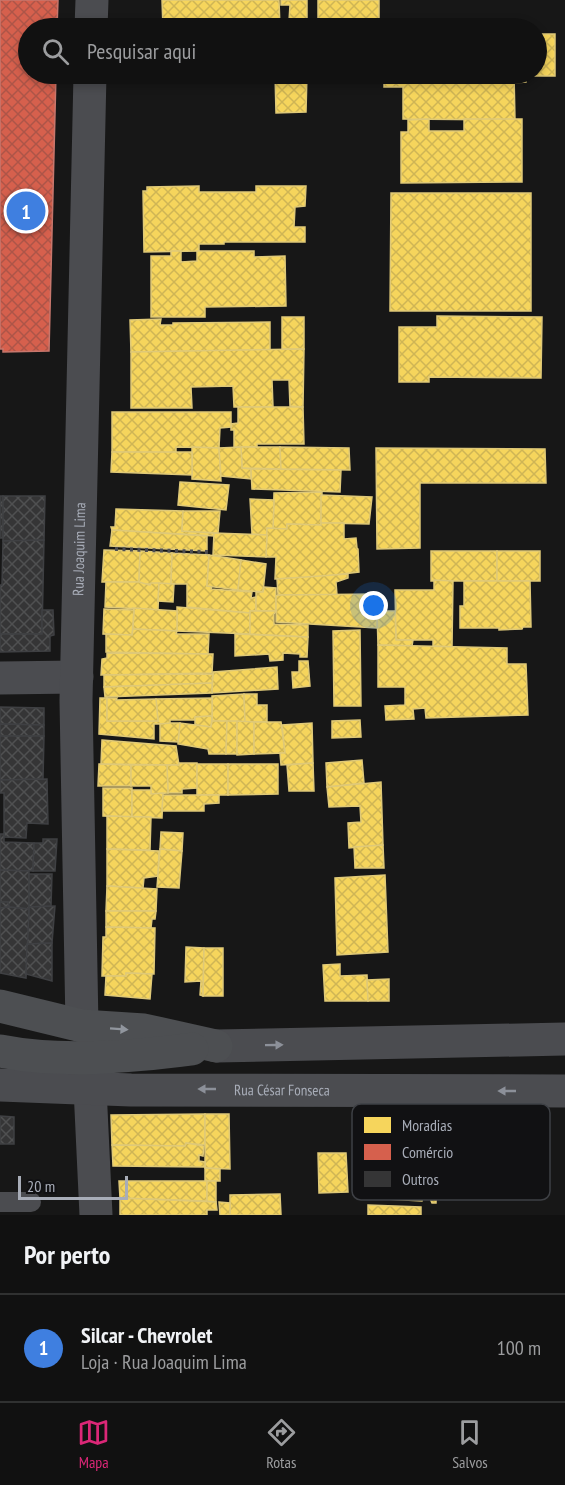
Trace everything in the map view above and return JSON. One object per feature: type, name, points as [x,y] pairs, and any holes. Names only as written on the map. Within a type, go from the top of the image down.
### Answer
[{"type":"main road","points":[[0,1006],[82,1026],[144,1030],[216,1046]]},
{"type":"main road","points":[[0,1051],[30,1057],[139,1056],[216,1046]]},
{"type":"street","points":[[91,18],[92,0]]},
{"type":"street","name":"Rua Joaquim Lima","points":[[82,1026],[76,747],[90,84]]},
{"type":"street","points":[[0,678],[77,677]]},
{"type":"street","points":[[216,1046],[565,1039]]},
{"type":"street","name":"Rua César Fonseca","points":[[0,1085],[130,1090],[565,1091]]},
{"type":"street","points":[[90,1088],[96,1215]]},
{"type":"lane","points":[[0,1202],[31,1202]]},
{"type":"path","points":[[79,547],[208,552]]},
{"type":"building: Moradias","points":[[162,0],[279,0],[280,18],[163,18]]},
{"type":"building: Moradias","points":[[281,0],[307,0],[307,18],[289,18],[290,5],[281,5]]},
{"type":"building: Moradias","points":[[318,0],[379,0],[379,18],[318,18]]},
{"type":"building: Moradias","points":[[547,34],[555,34],[555,76],[547,76]]},
{"type":"building: Moradias","points":[[275,84],[307,84],[306,112],[276,113]]},
{"type":"building: Moradias","points":[[384,84],[514,84],[515,120],[403,119],[403,87],[384,87]]},
{"type":"building: Moradias","points":[[429,119],[429,131],[464,131],[464,119],[522,119],[522,182],[401,183],[401,132],[408,132],[408,120]]},
{"type":"building: Moradias","points":[[199,186],[199,192],[256,192],[256,186],[306,186],[305,206],[295,207],[294,227],[305,227],[305,242],[224,242],[224,244],[199,244],[199,251],[144,252],[143,191],[147,191],[147,187]]},
{"type":"building: Moradias","points":[[391,193],[531,193],[531,311],[390,311]]},
{"type":"building: Moradias","points":[[171,251],[181,251],[181,262],[197,261],[197,251],[254,251],[254,257],[285,256],[286,306],[205,307],[205,317],[151,317],[151,256],[171,256]]},
{"type":"building: Moradias","points":[[437,316],[542,317],[541,378],[429,377],[429,382],[399,382],[399,327],[437,327]]},
{"type":"building: Moradias","points":[[282,317],[304,317],[304,349],[282,349]]},
{"type":"building: Moradias","points":[[161,319],[160,325],[270,322],[270,350],[131,352],[130,320]]},
{"type":"building: Moradias","points":[[304,349],[303,407],[290,406],[289,380],[272,380],[273,407],[234,407],[233,386],[191,387],[192,408],[131,408],[131,352]]},
{"type":"building: Moradias","points":[[238,407],[303,407],[304,444],[257,444],[257,447],[234,447],[234,430],[231,430],[231,424],[238,423]]},
{"type":"building: Moradias","points":[[112,412],[231,412],[231,427],[220,428],[219,448],[176,447],[176,453],[112,452]]},
{"type":"building: Moradias","points":[[192,447],[219,448],[221,481],[192,479]]},
{"type":"building: Moradias","points":[[241,447],[280,447],[281,469],[242,468]]},
{"type":"building: Moradias","points":[[241,447],[242,468],[251,469],[251,479],[221,476],[219,448]]},
{"type":"building: Moradias","points":[[280,447],[349,448],[350,470],[281,469]]},
{"type":"building: Moradias","points":[[376,448],[545,449],[546,483],[420,483],[420,548],[377,549]]},
{"type":"building: Moradias","points":[[112,452],[192,452],[192,475],[111,472]]},
{"type":"building: Moradias","points":[[251,469],[341,470],[340,492],[252,489]]},
{"type":"building: Moradias","points":[[180,482],[229,485],[226,510],[178,505]]},
{"type":"building: Moradias","points":[[322,492],[321,525],[287,524],[287,529],[273,529],[274,493]]},
{"type":"building: Moradias","points":[[321,495],[372,497],[369,524],[321,523]]},
{"type":"building: Moradias","points":[[250,499],[274,500],[273,529],[267,528],[267,535],[252,534]]},
{"type":"building: Moradias","points":[[116,509],[183,511],[182,531],[214,533],[214,536],[112,530],[111,527],[115,527]]},
{"type":"building: Moradias","points":[[183,511],[220,511],[218,533],[182,531]]},
{"type":"building: Moradias","points":[[321,523],[344,523],[344,539],[356,538],[359,572],[275,579],[276,557],[266,557],[267,528],[287,529],[287,524],[321,525]]},
{"type":"building: Moradias","points":[[112,530],[207,536],[207,551],[110,546]]},
{"type":"building: Moradias","points":[[214,533],[267,535],[266,557],[213,555]]},
{"type":"building: Moradias","points":[[104,550],[140,551],[139,582],[102,582]]},
{"type":"building: Moradias","points":[[140,551],[172,553],[171,584],[139,584]]},
{"type":"building: Moradias","points":[[431,551],[497,551],[497,581],[431,581]]},
{"type":"building: Moradias","points":[[497,551],[540,551],[540,581],[497,581]]},
{"type":"building: Moradias","points":[[172,553],[209,555],[207,586],[212,586],[211,589],[252,592],[251,598],[256,597],[256,611],[250,611],[250,613],[187,607],[187,584],[171,584]]},
{"type":"building: Moradias","points":[[209,555],[241,560],[238,590],[207,586]]},
{"type":"building: Moradias","points":[[241,560],[266,564],[263,592],[238,590]]},
{"type":"building: Moradias","points":[[348,574],[348,578],[336,582],[337,595],[278,595],[277,579]]},
{"type":"building: Moradias","points":[[434,580],[453,581],[452,647],[433,646],[433,640],[396,640],[395,590],[434,590]]},
{"type":"building: Moradias","points":[[464,581],[530,581],[531,627],[499,630],[499,628],[460,628],[460,606],[464,606]]},
{"type":"building: Moradias","points":[[106,582],[139,582],[150,585],[159,583],[158,610],[105,607]]},
{"type":"building: Moradias","points":[[159,583],[174,584],[173,602],[158,601]]},
{"type":"building: Moradias","points":[[264,587],[276,588],[276,611],[256,611],[256,592],[263,592]]},
{"type":"building: Moradias","points":[[377,594],[377,628],[276,622],[276,596],[278,595]]},
{"type":"building: Moradias","points":[[177,607],[250,613],[250,634],[177,631]]},
{"type":"building: Moradias","points":[[133,608],[177,611],[177,631],[133,629]]},
{"type":"building: Moradias","points":[[104,609],[134,610],[132,635],[103,634]]},
{"type":"building: Moradias","points":[[250,611],[276,611],[274,624],[308,625],[308,637],[250,634]]},
{"type":"building: Moradias","points":[[377,611],[395,611],[396,640],[413,640],[412,646],[378,645]]},
{"type":"building: Moradias","points":[[133,629],[177,631],[176,634],[209,634],[208,654],[106,652],[106,634],[132,635]]},
{"type":"building: Moradias","points":[[360,630],[361,706],[334,706],[333,631]]},
{"type":"building: Moradias","points":[[235,634],[308,637],[307,657],[300,657],[300,654],[283,653],[283,660],[270,661],[269,654],[235,656]]},
{"type":"building: Moradias","points":[[378,645],[507,648],[507,664],[526,664],[528,715],[426,718],[425,708],[413,709],[414,719],[386,720],[385,706],[405,705],[405,687],[378,687]]},
{"type":"building: Moradias","points":[[107,653],[213,654],[212,673],[101,675],[102,659],[107,658]]},
{"type":"building: Moradias","points":[[299,661],[308,661],[310,686],[293,688],[292,672],[299,672]]},
{"type":"building: Moradias","points":[[277,667],[278,689],[212,693],[213,672]]},
{"type":"building: Moradias","points":[[213,674],[212,683],[104,687],[104,675]]},
{"type":"building: Moradias","points":[[212,683],[212,693],[105,697],[104,687]]},
{"type":"building: Moradias","points":[[244,694],[245,722],[212,721],[212,696]]},
{"type":"building: Moradias","points":[[244,694],[257,694],[257,705],[267,705],[267,722],[245,722]]},
{"type":"building: Moradias","points":[[100,698],[107,698],[107,721],[158,721],[156,699],[212,698],[212,716],[195,717],[195,720],[170,720],[170,724],[154,724],[154,739],[99,734]]},
{"type":"building: Moradias","points":[[107,698],[117,698],[116,700],[156,699],[158,721],[107,721]]},
{"type":"building: Moradias","points":[[212,716],[211,727],[195,725],[195,717]]},
{"type":"building: Moradias","points":[[360,720],[361,737],[332,738],[332,721]]},
{"type":"building: Moradias","points":[[212,721],[227,721],[226,754],[209,754],[208,749],[178,744],[180,723],[211,727]]},
{"type":"building: Moradias","points":[[227,721],[237,721],[237,754],[226,754]]},
{"type":"building: Moradias","points":[[237,721],[254,722],[254,754],[237,755]]},
{"type":"building: Moradias","points":[[254,722],[281,722],[285,753],[254,754]]},
{"type":"building: Moradias","points":[[180,723],[178,742],[160,741],[160,724]]},
{"type":"building: Moradias","points":[[312,723],[313,763],[281,765],[280,753],[285,753],[282,725]]},
{"type":"building: Moradias","points":[[102,740],[176,746],[179,765],[101,764]]},
{"type":"building: Moradias","points":[[362,760],[364,783],[327,787],[326,763]]},
{"type":"building: Moradias","points":[[179,763],[197,763],[197,788],[182,789],[182,793],[168,793],[167,765],[179,765]]},
{"type":"building: Moradias","points":[[313,763],[314,791],[289,791],[287,765]]},
{"type":"building: Moradias","points":[[99,764],[131,765],[131,786],[98,786]]},
{"type":"building: Moradias","points":[[197,764],[228,764],[228,795],[197,795]]},
{"type":"building: Moradias","points":[[228,764],[278,764],[278,794],[228,795]]},
{"type":"building: Moradias","points":[[131,765],[167,765],[168,793],[151,794],[151,786],[131,786]]},
{"type":"building: Moradias","points":[[381,782],[383,845],[349,848],[348,823],[361,822],[360,806],[329,807],[327,787]]},
{"type":"building: Moradias","points":[[103,788],[132,788],[132,817],[103,816]]},
{"type":"building: Moradias","points":[[132,790],[151,790],[151,794],[163,793],[162,818],[132,817]]},
{"type":"building: Moradias","points":[[163,795],[219,795],[219,803],[204,804],[204,811],[162,811]]},
{"type":"building: Moradias","points":[[107,816],[151,817],[150,850],[107,849]]},
{"type":"building: Moradias","points":[[161,832],[183,833],[182,851],[160,849]]},
{"type":"building: Moradias","points":[[383,845],[384,868],[355,868],[354,847]]},
{"type":"building: Moradias","points":[[107,849],[159,851],[158,876],[144,878],[143,888],[107,886]]},
{"type":"building: Moradias","points":[[160,849],[182,851],[179,888],[157,887]]},
{"type":"building: Moradias","points":[[385,875],[388,952],[337,955],[335,878]]},
{"type":"building: Moradias","points":[[107,886],[157,889],[156,911],[106,911]]},
{"type":"building: Moradias","points":[[106,911],[156,911],[151,928],[106,927]]},
{"type":"building: Moradias","points":[[106,927],[155,928],[154,974],[126,973],[126,976],[102,976],[103,937],[106,937]]},
{"type":"building: Moradias","points":[[186,947],[204,948],[203,996],[200,995],[201,981],[185,982]]},
{"type":"building: Moradias","points":[[204,948],[223,948],[223,996],[203,996]]},
{"type":"building: Moradias","points":[[340,964],[340,976],[367,975],[368,1001],[325,1001],[323,965]]},
{"type":"building: Moradias","points":[[126,973],[152,974],[150,999],[105,995],[106,976],[126,976]]},
{"type":"building: Moradias","points":[[389,979],[389,1001],[368,1001],[367,980]]},
{"type":"building: Moradias","points":[[205,1114],[205,1145],[186,1143],[185,1146],[112,1145],[111,1115]]},
{"type":"building: Moradias","points":[[205,1114],[229,1114],[230,1169],[205,1168]]},
{"type":"building: Moradias","points":[[186,1143],[204,1146],[203,1156],[199,1155],[199,1161],[205,1162],[205,1167],[113,1166],[112,1145],[185,1146]]},
{"type":"building: Moradias","points":[[318,1153],[346,1153],[348,1192],[319,1193]]},
{"type":"building: Moradias","points":[[205,1168],[220,1169],[220,1181],[205,1181]]},
{"type":"building: Moradias","points":[[119,1181],[207,1181],[207,1201],[120,1198]]},
{"type":"building: Moradias","points":[[207,1181],[216,1181],[216,1202],[207,1201]]},
{"type":"building: Moradias","points":[[280,1194],[281,1215],[230,1215],[230,1195]]},
{"type":"building: Moradias","points":[[120,1198],[216,1202],[217,1210],[207,1210],[207,1215],[120,1215]]},
{"type":"building: Moradias","points":[[219,1202],[230,1203],[230,1215],[220,1215]]},
{"type":"building: Moradias","points":[[368,1205],[421,1207],[421,1215],[368,1215]]},
{"type":"building: Comércio","points":[[0,0],[58,0],[57,18],[18,18],[18,84],[56,84],[49,351],[3,352],[3,349],[0,349]]},
{"type":"building: Outros","points":[[0,496],[3,496],[3,538],[0,538]]},
{"type":"building: Outros","points":[[3,496],[45,496],[44,540],[3,541]]},
{"type":"building: Outros","points":[[44,540],[42,634],[0,634],[3,541]]},
{"type":"building: Outros","points":[[42,610],[53,610],[54,635],[50,636],[50,651],[0,652],[0,634],[42,634]]},
{"type":"building: Outros","points":[[0,707],[44,708],[44,725],[0,724]]},
{"type":"building: Outros","points":[[0,724],[44,725],[44,736],[0,736]]},
{"type":"building: Outros","points":[[0,736],[44,736],[43,779],[0,780]]},
{"type":"building: Outros","points":[[47,779],[48,824],[27,823],[26,838],[4,837],[4,793],[0,793],[0,780]]},
{"type":"building: Outros","points":[[0,834],[4,834],[4,842],[34,843],[33,871],[0,870]]},
{"type":"building: Outros","points":[[43,839],[57,839],[55,871],[33,871],[34,843],[43,843]]},
{"type":"building: Outros","points":[[0,870],[29,871],[29,909],[9,907],[8,902],[0,902]]},
{"type":"building: Outros","points":[[29,874],[52,874],[51,906],[29,907]]},
{"type":"building: Outros","points":[[0,902],[8,902],[9,907],[0,908]]},
{"type":"building: Outros","points":[[55,906],[52,943],[27,944],[29,907]]},
{"type":"building: Outros","points":[[0,908],[29,909],[26,978],[0,973]]},
{"type":"building: Outros","points":[[52,943],[52,981],[26,974],[27,944]]},
{"type":"building: Outros","points":[[0,1116],[14,1117],[14,1144],[0,1144]]},
{"type":"place","name":"Silcar - Chevrolet","points":[[26,211]]}]
